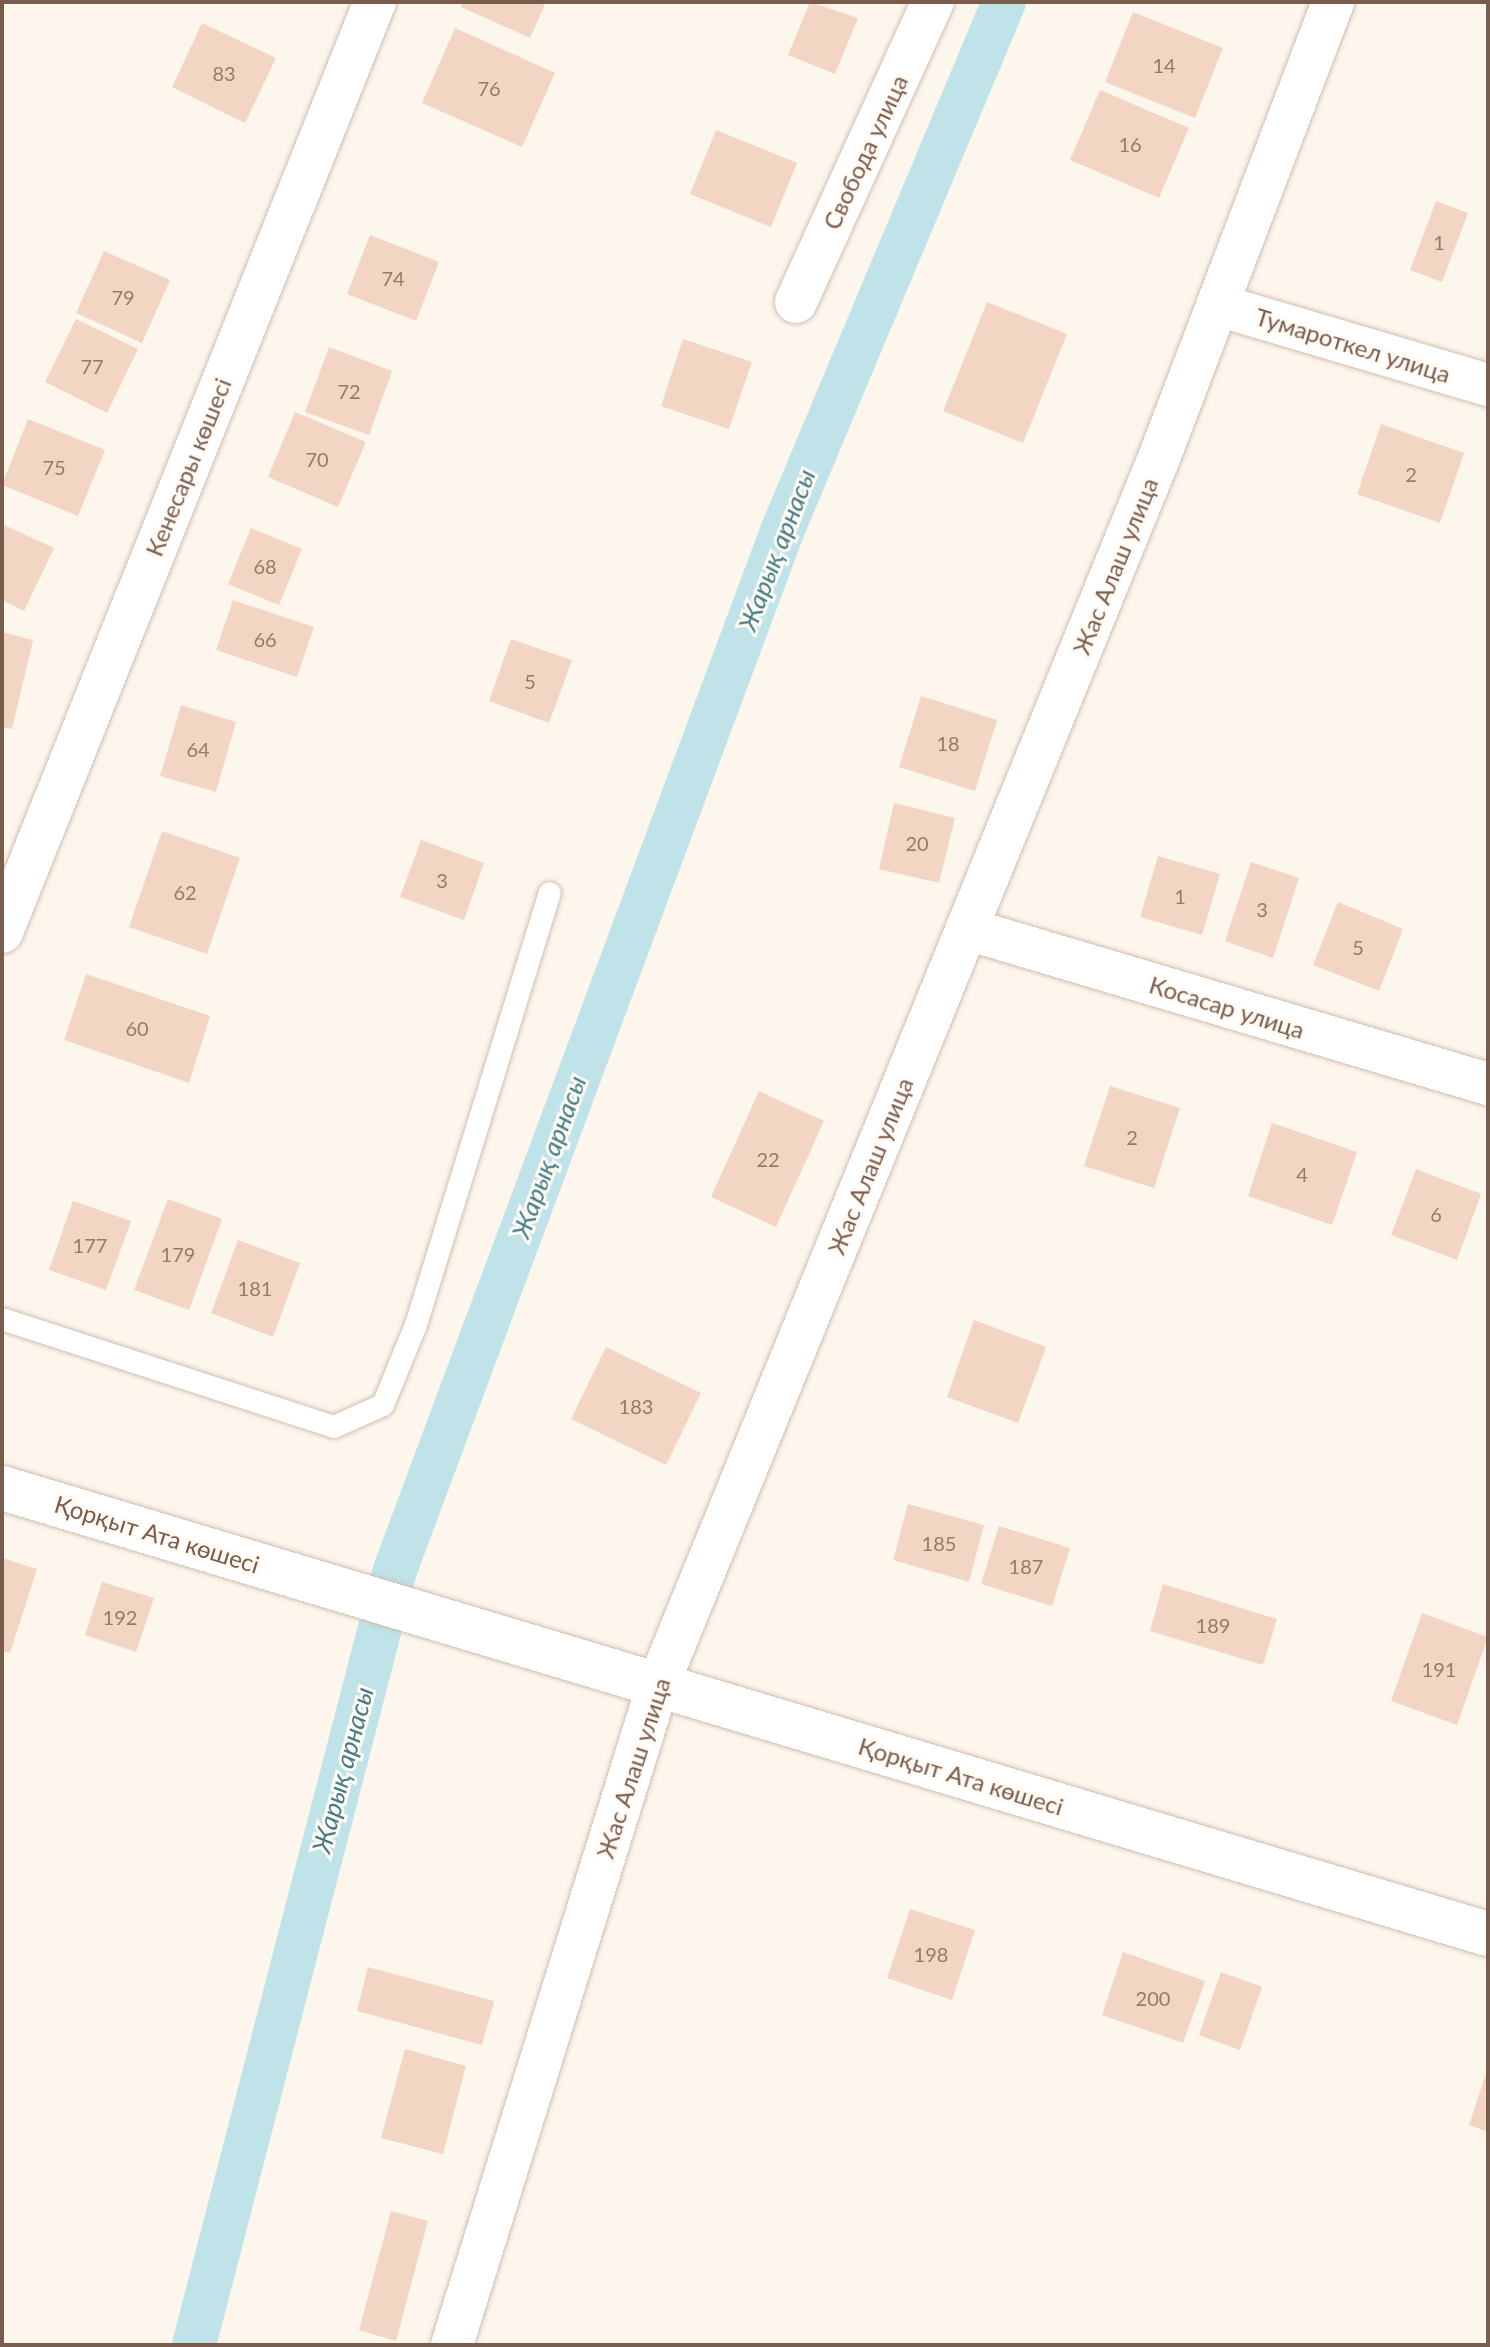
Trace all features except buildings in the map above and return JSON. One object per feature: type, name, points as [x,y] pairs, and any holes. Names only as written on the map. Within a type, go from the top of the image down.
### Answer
[{"type":"main road","name":"Қорқыт Ата көшесі","points":[[2,1488],[1488,1934]]},
{"type":"street","name":"Кенесары көшесі","points":[[2,932],[375,2]]},
{"type":"street","name":"Свобода улица","points":[[796,302],[933,2]]},
{"type":"street","name":"Жас Алаш улица","points":[[452,2345],[658,1685],[1218,305],[1333,2]]},
{"type":"street","name":"Тумароткел улица","points":[[1218,305],[1488,385]]},
{"type":"street","name":"Косасар улица","points":[[967,929],[1488,1084]]},
{"type":"lane","points":[[2,1319],[334,1427],[383,1405],[416,1325],[550,893]]},
{"type":"waterway","name":"Жарық арнасы","points":[[194,2345],[395,1570],[783,529],[1004,2]]}]
